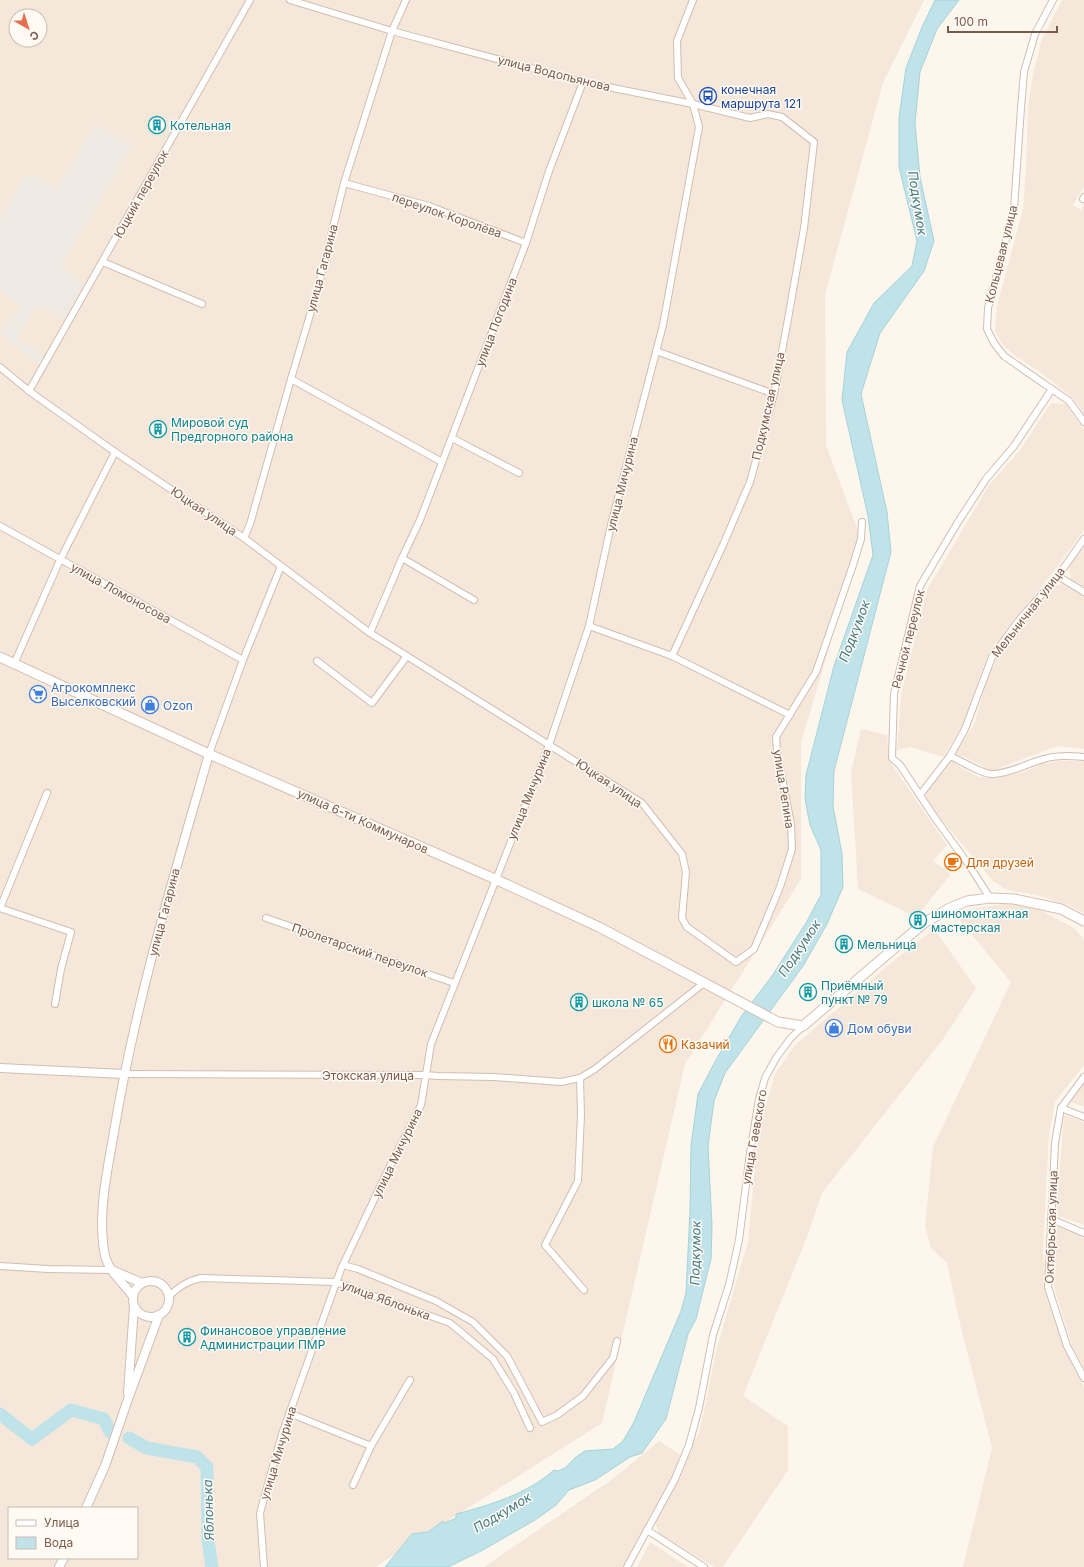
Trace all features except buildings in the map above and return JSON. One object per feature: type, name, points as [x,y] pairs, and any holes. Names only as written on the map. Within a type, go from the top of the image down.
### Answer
[{"type":"main road","name":"улица 6-ти Коммунаров","points":[[0,657],[209,754],[495,879],[599,927],[778,1022],[803,1026]]},
{"type":"main road","name":"улица Гаевского","points":[[803,1026],[924,923],[950,908],[967,901],[990,898],[1014,899],[1038,903],[1061,909],[1084,921]]},
{"type":"street","name":"Юцкий переулок","points":[[29,391],[250,0]]},
{"type":"street","name":"улица Водопьянова","points":[[290,0],[392,32],[583,82],[693,104],[750,118],[768,114],[782,117],[814,142]]},
{"type":"street","name":"улица Гагарина","points":[[244,538],[250,524],[290,379],[318,288],[344,183],[392,32],[406,0]]},
{"type":"street","name":"улица Мичурина","points":[[264,1567],[260,1513],[289,1413],[335,1282],[390,1166],[421,1105],[431,1044],[549,745],[589,626],[611,525],[663,325],[699,127],[693,104],[678,78],[677,41],[693,0]]},
{"type":"street","name":"Кольцевая улица","points":[[1053,0],[1035,34],[1024,72],[1014,209],[988,308],[987,328],[994,343],[1004,356],[1070,401],[1084,422]]},
{"type":"street","name":"улица Погодина","points":[[370,633],[420,520],[452,438],[526,243],[549,171],[583,82]]},
{"type":"street","name":"Подкумская улица","points":[[672,656],[750,482],[774,394],[804,228],[814,142]]},
{"type":"street","name":"переулок Королёва","points":[[344,183],[428,206],[526,243]]},
{"type":"street","points":[[103,262],[202,304]]},
{"type":"street","points":[[656,351],[774,394]]},
{"type":"street","name":"Юцкая улица","points":[[0,367],[29,391],[115,452],[244,538],[370,633],[642,803],[682,854],[686,872],[682,918],[687,927],[736,962]]},
{"type":"street","points":[[290,379],[442,462]]},
{"type":"street","name":"Речной переулок","points":[[990,898],[900,765],[892,758],[894,694],[920,586],[958,522],[986,479],[1014,446],[1052,389]]},
{"type":"street","points":[[452,438],[519,473]]},
{"type":"street","points":[[14,664],[60,560],[115,452]]},
{"type":"street","name":"улица Репина","points":[[736,962],[754,949],[780,887],[792,848],[791,824],[777,752],[776,737],[816,672],[861,539],[862,522]]},
{"type":"street","name":"улица Ломоносова","points":[[0,526],[243,660]]},
{"type":"street","name":"Мельничная улица","points":[[920,795],[950,756],[965,729],[992,657],[1019,620],[1058,576],[1084,538]]},
{"type":"street","points":[[402,558],[474,600]]},
{"type":"street","name":"улица Гагарина","points":[[127,1402],[134,1306],[132,1295],[111,1270],[106,1257],[102,1225],[104,1192],[124,1074],[162,919],[209,754],[243,660],[281,566]]},
{"type":"street","points":[[1058,576],[1084,592]]},
{"type":"street","points":[[589,626],[672,656],[790,715]]},
{"type":"street","points":[[317,661],[372,702],[406,656]]},
{"type":"street","points":[[950,756],[978,770],[992,775],[1015,769],[1044,758],[1067,755],[1084,757]]},
{"type":"street","points":[[47,793],[0,908],[71,932],[61,969],[55,1004]]},
{"type":"street","name":"Пролетарский переулок","points":[[266,918],[454,983]]},
{"type":"street","name":"Этокская улица","points":[[0,1068],[124,1074],[425,1075],[494,1077],[561,1082],[580,1078],[595,1069],[704,983]]},
{"type":"street","name":"улица Гаевского","points":[[627,1567],[676,1479],[689,1445],[699,1408],[713,1335],[729,1285],[739,1240],[750,1153],[759,1099],[765,1078],[776,1058],[790,1039],[803,1026]]},
{"type":"street","name":"Октябрьская улица","points":[[1084,1077],[1062,1108],[1055,1144],[1048,1288],[1067,1346],[1084,1378]]},
{"type":"street","points":[[580,1078],[581,1115],[578,1182],[546,1245],[584,1290]]},
{"type":"street","points":[[1062,1108],[1084,1117]]},
{"type":"street","points":[[1051,1218],[1084,1233]]},
{"type":"street","name":"улица Яблонька","points":[[343,1265],[358,1269],[436,1301],[472,1322],[507,1356],[542,1422],[557,1415],[583,1396],[613,1358],[617,1342]]},
{"type":"street","points":[[0,1266],[48,1269],[111,1270],[142,1283]]},
{"type":"street","name":"улица Яблонька","points":[[169,1296],[180,1286],[201,1278],[335,1282],[450,1323],[493,1359],[514,1393],[530,1428]]},
{"type":"street","points":[[132,1295],[136,1288],[142,1283],[150,1281],[159,1282],[165,1288],[169,1296]]},
{"type":"street","name":"улица Гагарина","points":[[86,1507],[105,1466],[159,1315],[165,1310],[168,1304],[169,1296]]},
{"type":"street","points":[[134,1306],[136,1311],[144,1317],[154,1317],[159,1315]]},
{"type":"street","points":[[353,1485],[371,1446],[410,1380]]},
{"type":"street","points":[[289,1413],[371,1446]]},
{"type":"street","points":[[647,1530],[704,1567]]},
{"type":"shaded area","points":[[0,0],[924,0],[883,83],[825,295],[826,445],[861,539],[801,743],[801,879],[685,1064],[602,1423],[375,1567],[0,1567]]},
{"type":"shaded area","points":[[1062,0],[1084,0],[1084,187],[1073,205],[1081,210],[1084,205],[1084,414],[1074,399],[1040,372],[1015,356],[1003,345],[995,331],[997,306],[1023,209],[1028,108],[1033,74],[1042,39]]},
{"type":"shaded area","points":[[95,125],[132,145],[61,265],[83,285],[64,318],[37,305],[16,339],[46,355],[40,365],[0,333],[21,307],[0,291],[0,218],[24,177],[35,176],[57,189]]},
{"type":"shaded area","points":[[1051,403],[1066,404],[1084,430],[1084,530],[1055,570],[1016,617],[987,657],[962,726],[943,757],[910,747],[897,750],[901,695],[927,590],[989,485],[1020,450]]},
{"type":"shaded area","points":[[1084,546],[1084,587],[1071,579],[1069,567]]},
{"type":"shaded area","points":[[1063,584],[1084,597],[1084,749],[1057,746],[992,771],[963,756],[957,756],[956,752],[974,725],[986,683],[996,660],[1012,635],[1055,585]]},
{"type":"shaded area","points":[[861,729],[887,735],[890,762],[947,845],[933,861],[951,874],[916,917],[858,889],[851,773]]},
{"type":"shaded area","points":[[953,761],[958,766],[979,777],[994,778],[1023,772],[1042,764],[1058,761],[1084,761],[1084,913],[1068,905],[1036,895],[1007,890],[992,880],[926,801],[926,793],[948,762]]},
{"type":"shaded area","points":[[1010,903],[1042,911],[1074,928],[1084,939],[1084,1065],[1055,1102],[1049,1134],[1043,1251],[1046,1289],[1064,1349],[1084,1387],[1084,1567],[963,1567],[992,1448],[960,1324],[947,1263],[931,1248],[925,1226],[933,1147],[1011,982],[953,912]]},
{"type":"shaded area","points":[[934,929],[976,988],[944,1038],[822,1193],[807,1237],[743,1396],[788,1426],[788,1470],[723,1567],[714,1567],[659,1534],[655,1522],[663,1509],[700,1430],[717,1347],[748,1242],[758,1133],[775,1074],[795,1045],[892,962]]},
{"type":"shaded area","points":[[1084,1082],[1084,1107],[1070,1102]]},
{"type":"shaded area","points":[[1064,1115],[1084,1122],[1084,1225],[1056,1215]]},
{"type":"shaded area","points":[[1052,1224],[1084,1238],[1084,1368],[1072,1346],[1054,1287]]},
{"type":"shaded area","points":[[659,1441],[683,1456],[626,1567],[484,1567],[614,1478]]},
{"type":"shaded area","points":[[650,1542],[688,1567],[637,1567]]},
{"type":"water","name":"Подкумок","points":[[935,0],[959,0],[937,29],[920,72],[915,123],[920,177],[934,241],[924,271],[880,333],[861,394],[887,512],[891,552],[834,771],[833,806],[842,854],[843,887],[827,924],[803,966],[725,1073],[714,1101],[708,1146],[712,1226],[711,1259],[696,1319],[688,1334],[666,1419],[642,1453],[630,1457],[595,1480],[569,1490],[556,1505],[535,1520],[481,1551],[448,1567],[385,1567],[412,1534],[428,1532],[443,1521],[445,1523],[456,1518],[456,1514],[508,1498],[532,1486],[554,1470],[558,1471],[565,1468],[576,1457],[585,1451],[613,1449],[623,1441],[634,1422],[681,1311],[686,1293],[690,1211],[691,1146],[698,1094],[742,1015],[772,976],[806,923],[821,895],[821,850],[810,825],[805,799],[806,775],[834,666],[873,555],[868,516],[842,400],[847,352],[874,303],[912,266],[917,241],[899,167],[899,118],[906,68],[922,27]]},
{"type":"waterway","name":"Яблонька","points":[[0,1414],[32,1439],[71,1410],[104,1419],[110,1432]]},
{"type":"waterway","name":"Яблонька","points":[[129,1438],[147,1448],[197,1457],[207,1467],[208,1540],[212,1567]]},
{"type":"place","name":"конечная маршрута 121","points":[[708,96]]},
{"type":"place","name":"Котельная","points":[[157,125]]},
{"type":"place","name":"Мировой суд Предгорного района","points":[[158,429]]},
{"type":"place","name":"Агрокомплекс Выселковский","points":[[38,694]]},
{"type":"place","name":"Ozon","points":[[150,705]]},
{"type":"place","name":"Для друзей","points":[[953,862]]},
{"type":"place","name":"шиномонтажная мастерская","points":[[918,920]]},
{"type":"place","name":"Мельница","points":[[844,944]]},
{"type":"place","name":"Приёмный пункт № 79","points":[[808,992]]},
{"type":"place","name":"школа № 65","points":[[579,1002]]},
{"type":"place","name":"Дом обуви","points":[[834,1028]]},
{"type":"place","name":"Казачий","points":[[668,1044]]},
{"type":"place","name":"Финансовое управление Администрации ПМР","points":[[187,1337]]}]
